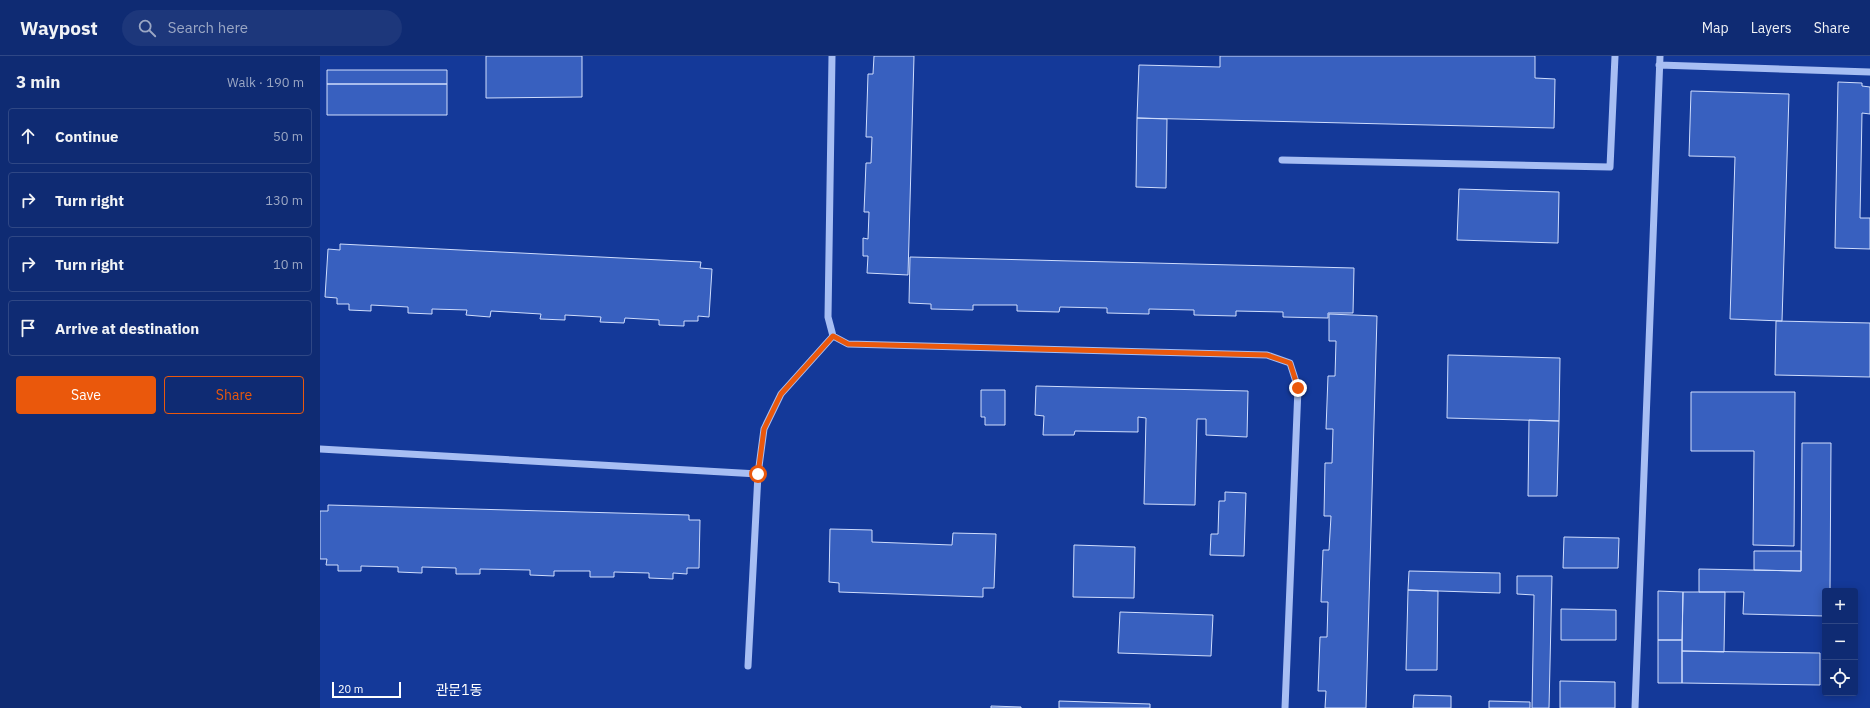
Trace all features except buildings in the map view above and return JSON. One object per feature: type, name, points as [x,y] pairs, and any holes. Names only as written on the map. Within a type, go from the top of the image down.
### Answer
[{"type":"street","points":[[832,56],[828,317],[833,336],[848,344],[1267,355],[1290,363],[1298,388],[1285,708]]},
{"type":"street","points":[[1282,160],[1610,167],[1616,56]]},
{"type":"street","points":[[1635,708],[1660,56]]},
{"type":"street","points":[[1659,66],[1870,72]]},
{"type":"street","points":[[748,666],[758,474],[764,429],[781,394],[833,336]]},
{"type":"street","points":[[320,449],[758,474]]},
{"type":"district","name":"관문1동","points":[[459,690]]},
{"type":"route","points":[[758,474],[764,429],[781,394],[833,336],[848,344],[1267,355],[1290,363],[1298,388]]}]
